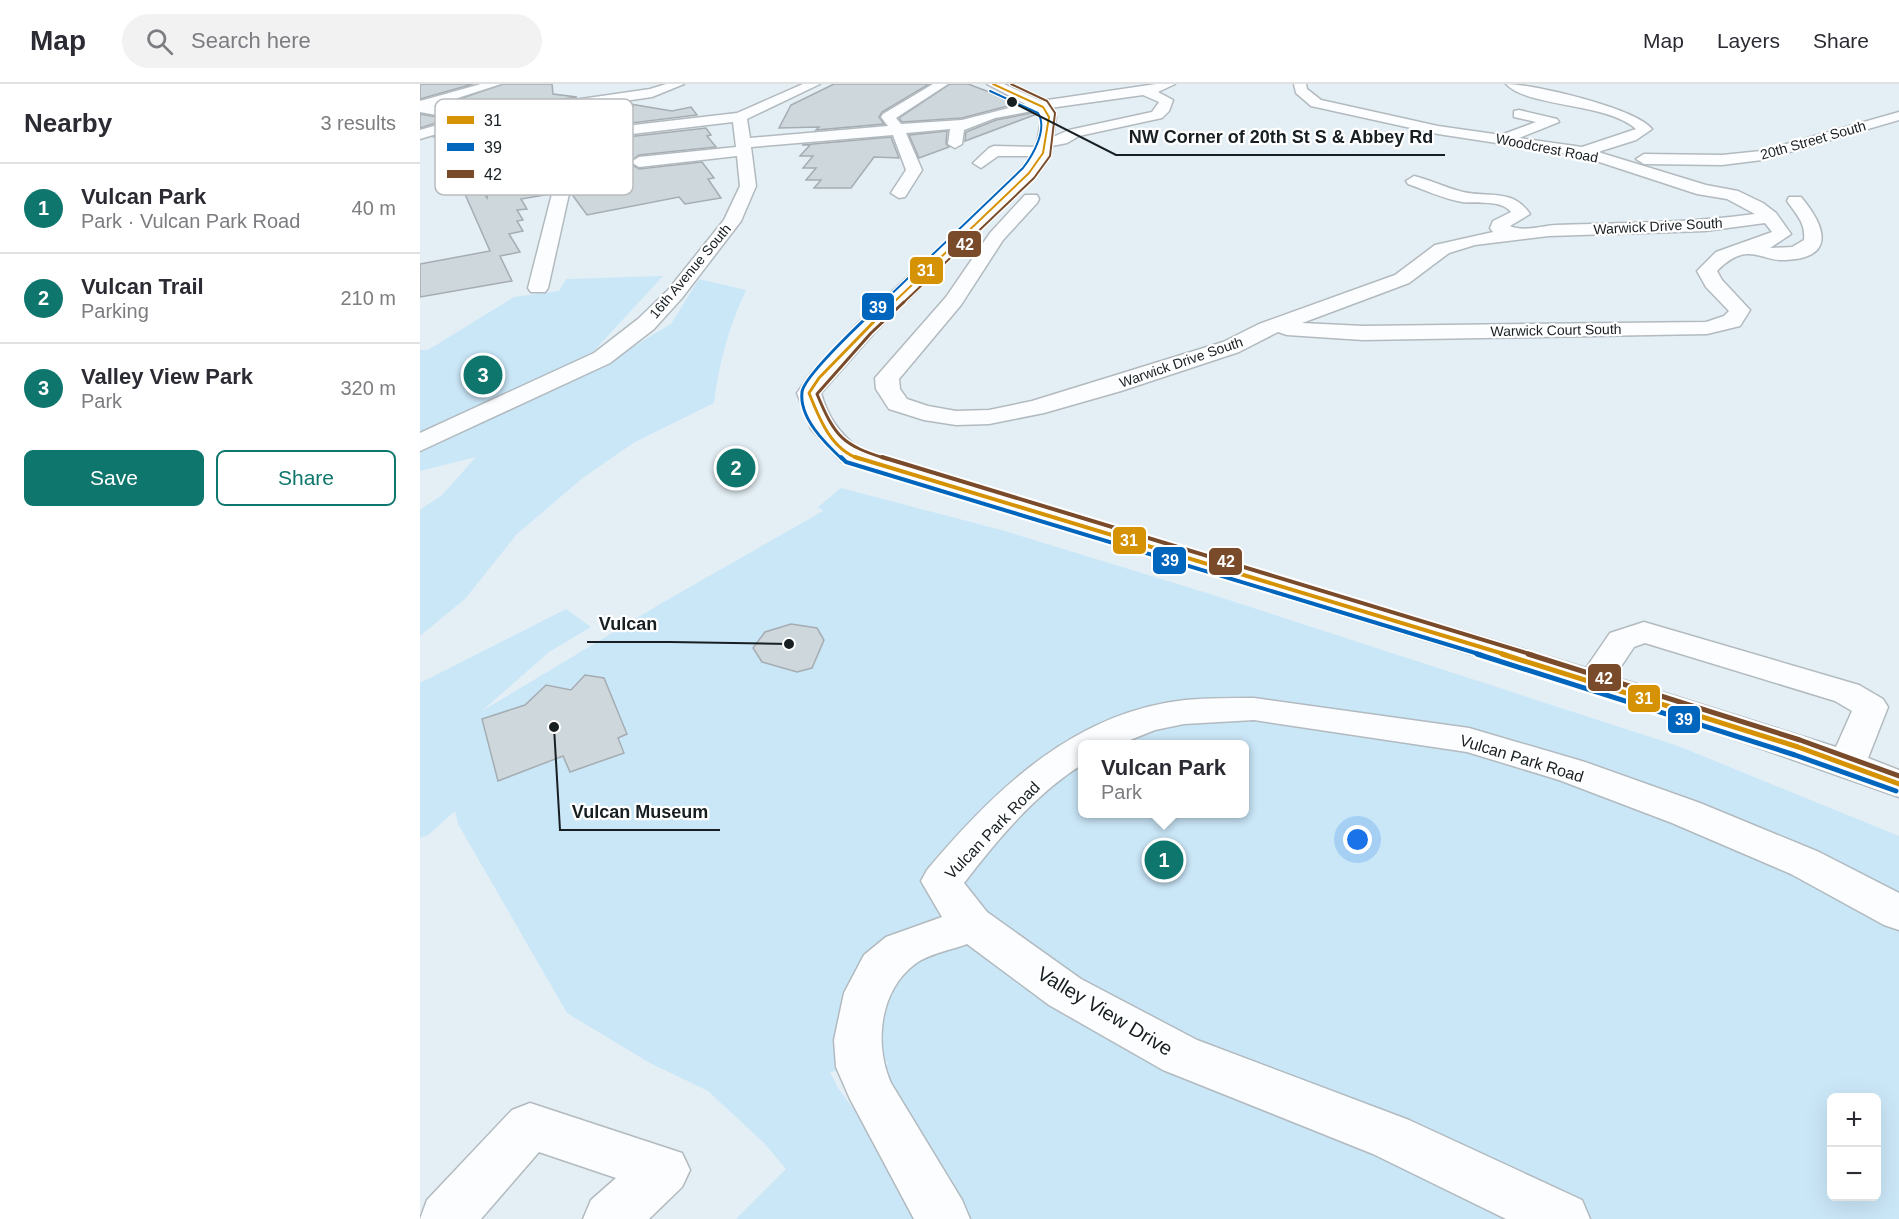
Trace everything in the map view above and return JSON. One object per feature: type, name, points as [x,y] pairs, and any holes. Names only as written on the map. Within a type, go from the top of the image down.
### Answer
[{"type":"street","points":[[446,99],[495,84]]},
{"type":"street","points":[[610,99],[652,93],[678,84]]},
{"type":"street","points":[[633,129],[740,117],[814,84]]},
{"type":"street","points":[[898,192],[914,170],[897,130],[888,117],[942,84]]},
{"type":"street","points":[[993,84],[1043,107],[1049,117],[1043,149],[1029,173],[866,328],[819,378],[809,393],[820,425],[828,437],[852,456],[1040,517],[1594,682],[1847,764],[1899,784]]},
{"type":"street","points":[[639,162],[743,147],[961,124],[992,114],[1169,84]]},
{"type":"street","name":"Woodcrest Road","points":[[1300,84],[1300,90],[1316,103],[1438,130],[1582,152],[1703,190],[1738,198],[1770,217]]},
{"type":"street","points":[[1512,84],[1570,103],[1631,117],[1646,129],[1633,138],[1582,152]]},
{"type":"street","points":[[981,163],[994,151],[1043,149],[1074,133],[1157,116],[1162,111],[1166,99],[1142,88]]},
{"type":"street","points":[[420,107],[435,102]]},
{"type":"street","points":[[420,107],[435,110]]},
{"type":"street","points":[[1500,139],[1552,122],[1519,114]]},
{"type":"street","name":"20th Street South","points":[[1582,152],[1666,160],[1742,158],[1762,155],[1899,116]]},
{"type":"street","name":"16th Avenue South","points":[[420,443],[602,358],[646,324],[675,294],[732,221],[748,186],[740,117]]},
{"type":"street","points":[[955,144],[957,128],[961,124]]},
{"type":"street","points":[[420,135],[435,130]]},
{"type":"street","name":"Warwick Drive South","points":[[1043,149],[1056,158],[1058,166],[996,237],[954,302],[888,378],[888,390],[897,404],[924,413],[956,418],[989,417],[1023,410],[1183,364],[1231,347],[1267,328],[1402,279],[1442,249],[1474,240],[1513,235],[1705,226],[1770,217]]},
{"type":"street","points":[[1414,181],[1462,197],[1496,199],[1515,205],[1521,214],[1498,225],[1499,228],[1513,235]]},
{"type":"street","points":[[538,288],[560,195]]},
{"type":"street","points":[[1744,246],[1778,255],[1795,255],[1808,250],[1814,238],[1811,223],[1795,201]]},
{"type":"street","points":[[1744,246],[1764,243],[1782,234],[1770,217]]},
{"type":"street","name":"Warwick Court South","points":[[1267,328],[1363,333],[1707,327],[1732,321],[1740,310],[1713,283],[1707,271],[1713,262],[1744,246]]},
{"type":"street","points":[[1594,682],[1622,640],[1644,632],[1847,693],[1871,707],[1847,764]]},
{"type":"street","name":"Vulcan Park Road","points":[[1098,740],[1146,720],[1184,712],[1254,709],[1296,713],[1469,740],[1572,771],[1686,813],[1805,863],[1899,913]]},
{"type":"street","name":"Vulcan Park Road","points":[[972,924],[949,895],[942,881],[972,846],[1019,799],[1047,773],[1078,751]]},
{"type":"street","points":[[943,1219],[874,1099],[860,1067],[856,1040],[867,993],[880,968],[901,950],[972,924]]},
{"type":"street","name":"Valley View Drive","points":[[972,924],[1065,992],[1180,1056],[1391,1137],[1563,1219]]},
{"type":"street","points":[[446,1219],[530,1126],[664,1170],[610,1219]]},
{"type":"shaded area","points":[[663,276],[593,352],[420,436],[420,350],[428,350],[514,297],[559,291],[566,279]]},
{"type":"shaded area","points":[[699,279],[746,290],[726,345],[714,403],[635,442],[584,477],[517,534],[465,599],[420,636],[420,510],[442,495],[476,457],[420,471],[420,451],[604,364],[671,324]]},
{"type":"shaded area","points":[[841,488],[1005,531],[1207,593],[1678,746],[1899,836],[1899,1219],[736,1219],[786,1169],[765,1144],[708,1091],[648,1062],[567,1013],[458,824],[455,811],[428,835],[420,838],[420,683],[566,609],[591,627],[549,652],[482,711],[667,600],[823,511],[818,507]],"holes":[[[888,1062],[882,1079],[873,1136],[838,1088],[830,1072]]]},
{"type":"building","points":[[420,84],[473,84],[420,99]]},
{"type":"building","points":[[503,84],[552,84],[553,94],[577,97],[564,99],[459,99]]},
{"type":"building","points":[[834,84],[929,84],[882,112],[879,117],[884,124],[816,130],[819,127],[779,128],[791,105]]},
{"type":"building","points":[[950,84],[968,84],[1019,103],[962,118],[902,122],[899,118]]},
{"type":"building","points":[[633,104],[672,111],[691,107],[697,115],[633,123]]},
{"type":"building","points":[[1037,112],[1037,114],[965,141],[966,132],[996,120]]},
{"type":"building","points":[[420,114],[435,117],[435,123],[420,128]]},
{"type":"building","points":[[706,128],[711,135],[707,136],[716,147],[639,155],[633,160],[633,136]]},
{"type":"building","points":[[947,131],[946,144],[949,147],[919,158],[909,135]]},
{"type":"building","points":[[891,137],[899,158],[874,157],[851,188],[814,188],[821,180],[806,180],[816,168],[803,168],[813,156],[800,156],[810,145],[802,145]]},
{"type":"building","points":[[702,162],[714,178],[708,179],[721,198],[685,204],[679,197],[587,215],[572,195],[633,195],[633,165],[639,169]]},
{"type":"building","points":[[465,195],[485,195],[487,198],[488,195],[544,195],[521,199],[527,209],[517,210],[523,220],[517,221],[523,231],[509,234],[520,252],[500,256],[512,281],[420,297],[420,264],[490,251]]},
{"type":"building","points":[[791,624],[817,628],[824,640],[812,668],[797,672],[762,662],[753,648],[765,632]]},
{"type":"building","points":[[585,675],[604,678],[627,734],[618,738],[624,753],[570,772],[563,756],[498,781],[482,719],[525,705],[546,685],[571,690]]},
{"type":"transit line","name":"31","points":[[993,84],[1043,107],[1049,117],[1043,153],[1029,173],[866,328],[819,378],[809,393],[824,429],[851,456],[1530,662],[1798,747],[1899,784]]},
{"type":"transit line","name":"42","points":[[1011,84],[1047,101],[1055,113],[1050,156],[1034,178],[871,333],[817,394],[830,425],[855,449],[1533,655],[1800,740],[1899,776]]},
{"type":"transit line","name":"39","points":[[990,91],[1038,113],[1041,118],[1036,150],[1023,168],[861,323],[814,373],[802,390],[802,401],[810,421],[830,447],[846,462],[1528,669],[1795,755],[1896,791]]},
{"type":"place","name":"NW Corner of 20th St S & Abbey Rd","points":[[1012,102]]},
{"type":"place","name":"Valley View Park","points":[[483,375]]},
{"type":"place","name":"Vulcan Trail","points":[[736,468]]},
{"type":"place","name":"Vulcan","points":[[789,644]]},
{"type":"place","name":"Vulcan Museum","points":[[554,727]]},
{"type":"place","name":"Vulcan Park","points":[[1164,860]]}]
